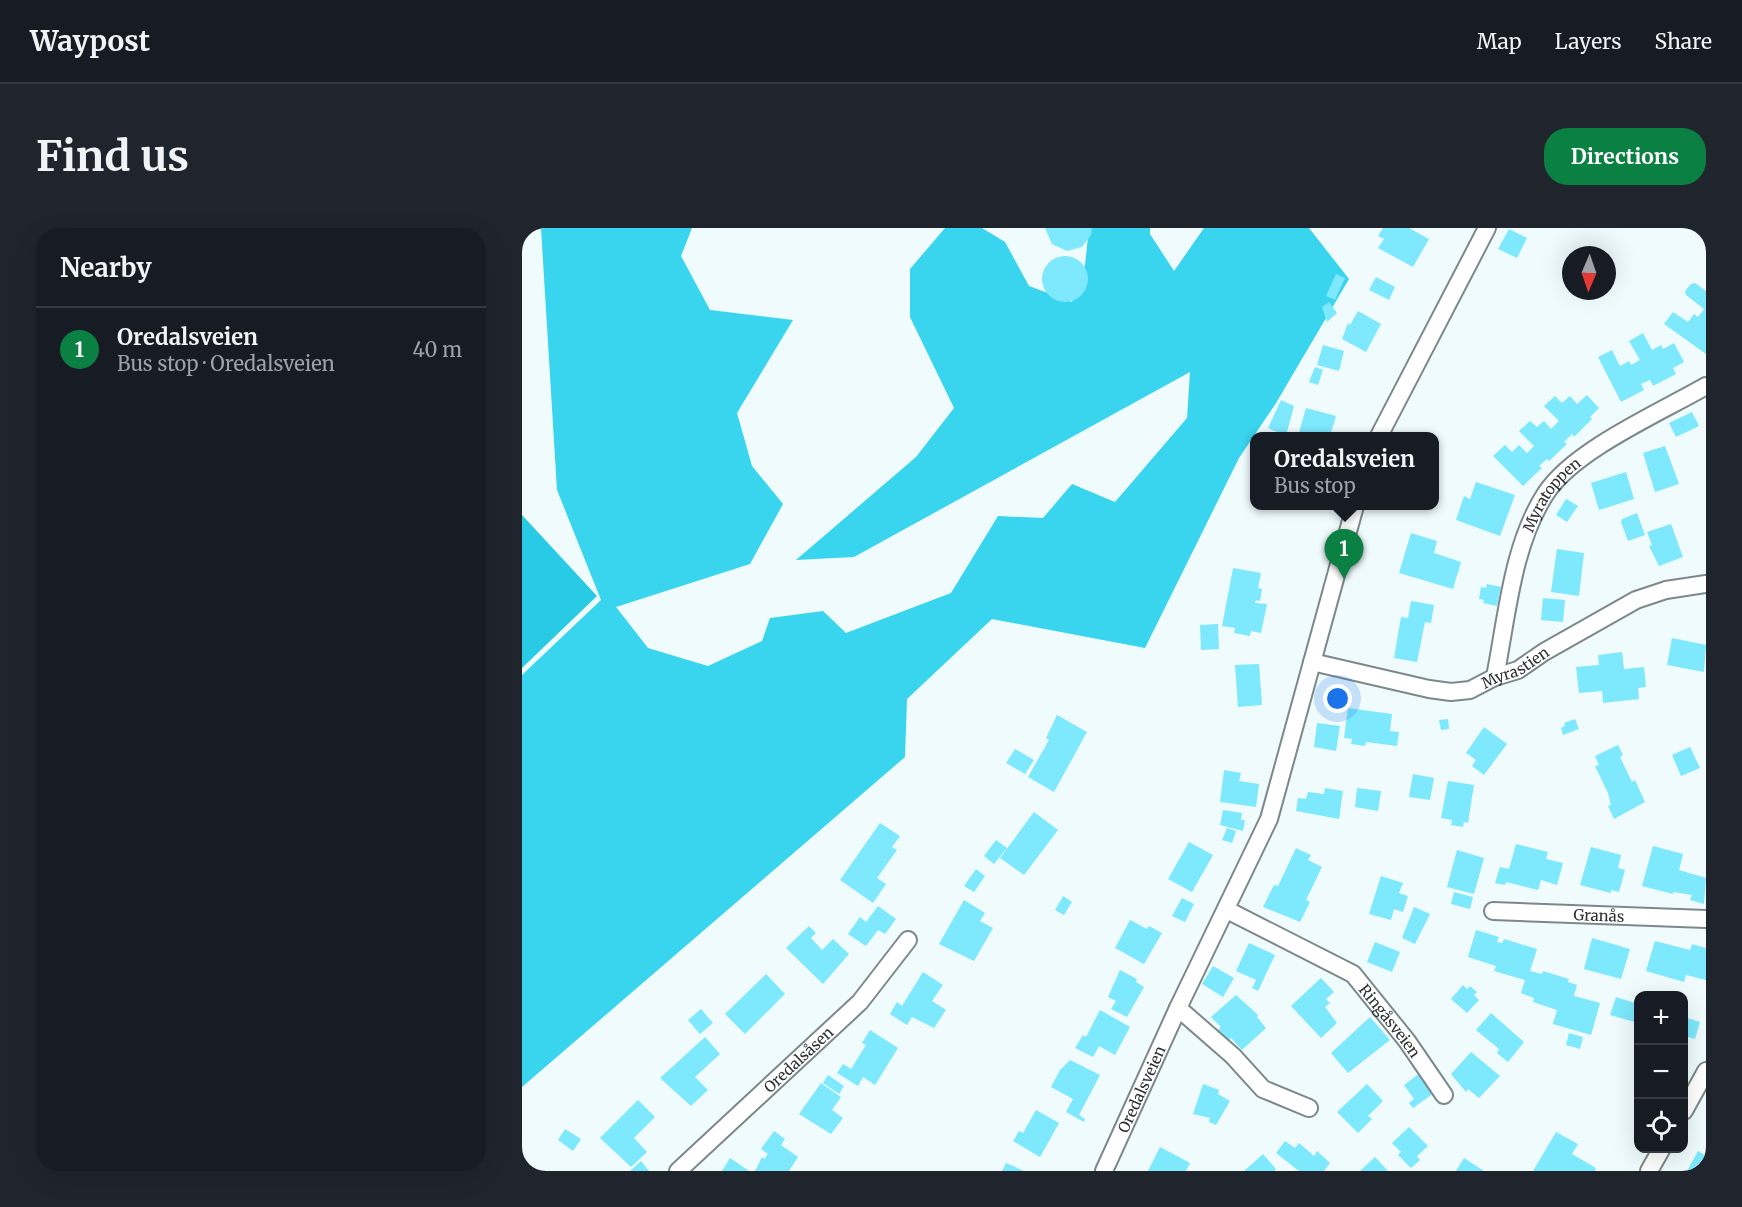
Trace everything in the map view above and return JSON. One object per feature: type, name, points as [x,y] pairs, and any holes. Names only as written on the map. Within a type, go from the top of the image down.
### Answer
[{"type":"street","points":[[1381,432],[1487,228]]},
{"type":"street","name":"Myratoppen","points":[[1495,677],[1525,538],[1547,492],[1572,465],[1706,386]]},
{"type":"street","name":"Oredalsveien","points":[[1104,1171],[1178,1008],[1269,819],[1354,510]]},
{"type":"street","name":"Myrastien","points":[[1312,662],[1451,693],[1470,690],[1495,677],[1518,670],[1544,652],[1636,600],[1666,590],[1706,584]]},
{"type":"street","name":"Ringåsveien","points":[[1227,910],[1353,974],[1407,1041],[1444,1095]]},
{"type":"street","name":"Granås","points":[[1492,911],[1706,919]]},
{"type":"street","name":"Oredalsåsen","points":[[678,1171],[860,1002],[908,940]]},
{"type":"street","points":[[1178,1008],[1233,1056],[1263,1089],[1309,1108]]},
{"type":"street","points":[[1688,1102],[1706,1071]]},
{"type":"street","points":[[1649,1171],[1660,1153]]},
{"type":"shaded area","points":[[541,228],[692,228],[681,256],[710,310],[793,320],[737,413],[752,466],[783,504],[750,564],[616,607],[648,648],[708,666],[762,641],[770,618],[823,611],[846,633],[951,593],[998,516],[1043,518],[1072,484],[1115,502],[1187,418],[1190,372],[854,557],[796,560],[916,457],[954,408],[910,317],[910,269],[945,228],[982,228],[1005,242],[1029,286],[1072,302],[1085,265],[1089,228],[1150,228],[1150,234],[1174,271],[1204,228],[1309,228],[1349,279],[1276,403],[1256,432],[1250,432],[1250,442],[1239,458],[1145,648],[992,619],[907,699],[905,757],[522,1087],[522,675],[601,600],[557,490]]},
{"type":"shaded area","points":[[522,515],[597,596],[522,668]]},
{"type":"building","points":[[1045,228],[1092,228],[1091,235],[1082,247],[1067,251],[1052,244]]},
{"type":"building","points":[[1383,228],[1409,228],[1429,239],[1413,267],[1378,248],[1384,239],[1378,236]]},
{"type":"building","points":[[1509,229],[1527,238],[1517,258],[1498,249]]},
{"type":"building","points":[[1065,256],[1081,263],[1088,279],[1081,295],[1065,302],[1049,295],[1042,279],[1049,263]]},
{"type":"building","points":[[1336,274],[1345,278],[1335,300],[1326,296]]},
{"type":"building","points":[[1376,277],[1395,287],[1389,300],[1369,290]]},
{"type":"building","points":[[1695,283],[1706,291],[1706,354],[1664,324],[1673,312],[1688,322],[1694,314],[1698,317],[1704,309],[1686,295],[1685,291]]},
{"type":"building","points":[[1329,302],[1337,313],[1327,322],[1322,307]]},
{"type":"building","points":[[1358,311],[1381,324],[1366,352],[1342,339],[1348,323],[1350,325]]},
{"type":"building","points":[[1643,333],[1652,350],[1661,345],[1663,349],[1674,343],[1684,362],[1673,368],[1676,374],[1653,386],[1650,380],[1641,384],[1644,390],[1621,402],[1598,357],[1612,350],[1620,366],[1629,361],[1631,365],[1640,360],[1629,341]]},
{"type":"building","points":[[1323,345],[1344,351],[1339,371],[1317,365]]},
{"type":"building","points":[[1315,367],[1323,370],[1318,385],[1309,382]]},
{"type":"building","points":[[1587,395],[1599,408],[1590,417],[1592,419],[1574,437],[1572,434],[1564,442],[1567,444],[1549,461],[1547,459],[1539,466],[1542,468],[1523,486],[1493,456],[1505,445],[1512,452],[1519,445],[1527,453],[1534,446],[1519,431],[1530,421],[1537,427],[1544,421],[1551,429],[1559,421],[1544,406],[1555,396],[1562,403],[1570,396],[1577,404]]},
{"type":"building","points":[[1281,400],[1294,406],[1287,432],[1277,432],[1268,428]]},
{"type":"building","points":[[1306,408],[1336,416],[1331,432],[1299,432]]},
{"type":"building","points":[[1692,412],[1699,426],[1676,437],[1669,423]]},
{"type":"building","points":[[1665,446],[1679,484],[1655,492],[1643,453]]},
{"type":"building","points":[[1626,472],[1634,499],[1599,510],[1591,483]]},
{"type":"building","points":[[1476,482],[1515,495],[1500,536],[1456,520],[1464,496],[1470,499]]},
{"type":"building","points":[[1566,499],[1578,506],[1567,522],[1556,515]]},
{"type":"building","points":[[1637,513],[1645,535],[1628,541],[1621,522],[1622,519]]},
{"type":"building","points":[[1671,524],[1683,557],[1659,566],[1649,546],[1652,545],[1647,532]]},
{"type":"building","points":[[1411,533],[1437,541],[1434,553],[1461,562],[1453,589],[1399,573]]},
{"type":"building","points":[[1557,549],[1584,553],[1579,596],[1551,592]]},
{"type":"building","points":[[1233,568],[1261,573],[1258,588],[1262,589],[1260,601],[1256,600],[1255,603],[1267,604],[1261,633],[1251,631],[1250,636],[1234,633],[1235,628],[1222,626]]},
{"type":"building","points":[[1487,584],[1501,587],[1497,606],[1483,603],[1484,600],[1479,599],[1481,587],[1486,588]]},
{"type":"building","points":[[1543,598],[1565,600],[1563,622],[1541,620]]},
{"type":"building","points":[[1411,601],[1434,605],[1431,623],[1425,622],[1417,662],[1394,658],[1401,617],[1408,618]]},
{"type":"building","points":[[1218,624],[1219,649],[1201,650],[1200,625]]},
{"type":"building","points":[[1672,638],[1706,645],[1704,672],[1667,665]]},
{"type":"building","points":[[1622,652],[1624,669],[1644,667],[1646,687],[1638,688],[1639,699],[1603,703],[1602,691],[1579,693],[1576,667],[1599,665],[1598,655]]},
{"type":"building","points":[[1259,664],[1262,705],[1238,707],[1235,665]]},
{"type":"building","points":[[1348,708],[1392,714],[1390,731],[1399,732],[1397,746],[1366,742],[1365,746],[1351,744],[1352,739],[1344,738]]},
{"type":"building","points":[[1057,715],[1087,732],[1054,792],[1028,777],[1049,740],[1046,738]]},
{"type":"building","points":[[1448,719],[1449,729],[1441,730],[1439,720]]},
{"type":"building","points":[[1575,719],[1579,729],[1563,735],[1561,728],[1565,726],[1564,723]]},
{"type":"building","points":[[1317,723],[1340,726],[1336,751],[1314,747]]},
{"type":"building","points":[[1484,727],[1507,744],[1484,775],[1472,766],[1476,760],[1466,753]]},
{"type":"building","points":[[1618,745],[1623,755],[1620,757],[1632,782],[1635,780],[1645,802],[1614,819],[1608,806],[1611,805],[1608,793],[1595,766],[1599,765],[1595,756]]},
{"type":"building","points":[[1690,747],[1700,768],[1681,776],[1672,755]]},
{"type":"building","points":[[1015,749],[1034,760],[1025,774],[1006,763]]},
{"type":"building","points":[[1224,770],[1241,773],[1239,781],[1259,784],[1256,807],[1220,802]]},
{"type":"building","points":[[1413,774],[1434,778],[1430,800],[1409,797]]},
{"type":"building","points":[[1448,781],[1474,785],[1468,823],[1464,822],[1463,827],[1451,825],[1452,820],[1441,818]]},
{"type":"building","points":[[1325,788],[1343,791],[1339,819],[1296,811],[1298,798],[1306,799],[1308,792],[1324,794]]},
{"type":"building","points":[[1357,788],[1381,791],[1378,811],[1355,807]]},
{"type":"building","points":[[1223,810],[1242,813],[1241,820],[1245,820],[1243,831],[1220,825]]},
{"type":"building","points":[[1034,812],[1058,830],[1024,875],[1000,858]]},
{"type":"building","points":[[880,823],[900,836],[892,847],[897,850],[877,878],[886,884],[873,903],[840,880]]},
{"type":"building","points":[[1227,828],[1236,831],[1232,843],[1222,840]]},
{"type":"building","points":[[996,840],[1007,848],[994,864],[984,856]]},
{"type":"building","points":[[1189,842],[1213,855],[1192,892],[1168,879]]},
{"type":"building","points":[[1516,844],[1548,852],[1546,859],[1563,863],[1557,885],[1541,880],[1538,890],[1506,882],[1505,885],[1495,883],[1500,867],[1509,869]]},
{"type":"building","points":[[1653,846],[1683,854],[1679,870],[1706,878],[1704,904],[1690,900],[1692,895],[1673,892],[1673,894],[1642,886]]},
{"type":"building","points":[[1591,847],[1621,855],[1618,868],[1625,870],[1619,892],[1611,890],[1611,893],[1580,885]]},
{"type":"building","points":[[1296,848],[1311,855],[1308,860],[1322,867],[1306,900],[1310,902],[1300,922],[1263,907],[1274,885],[1278,886]]},
{"type":"building","points":[[1457,850],[1484,858],[1474,894],[1447,887]]},
{"type":"building","points":[[976,869],[985,876],[974,892],[964,886]]},
{"type":"building","points":[[1381,876],[1403,883],[1399,893],[1408,896],[1403,912],[1394,909],[1391,920],[1369,914]]},
{"type":"building","points":[[1454,892],[1473,897],[1470,909],[1451,904]]},
{"type":"building","points":[[1063,896],[1072,902],[1064,915],[1055,910]]},
{"type":"building","points":[[1182,898],[1194,904],[1185,922],[1172,916]]},
{"type":"building","points":[[964,900],[985,913],[980,921],[993,928],[974,961],[939,944]]},
{"type":"building","points":[[878,906],[896,919],[885,934],[878,930],[866,946],[848,934],[860,917],[866,922]]},
{"type":"building","points":[[1414,907],[1430,914],[1415,944],[1402,938]]},
{"type":"building","points":[[1130,920],[1147,929],[1149,926],[1162,933],[1144,964],[1115,948]]},
{"type":"building","points":[[809,926],[816,933],[811,938],[822,950],[833,939],[849,954],[823,984],[786,948]]},
{"type":"building","points":[[1476,930],[1499,937],[1497,942],[1502,943],[1504,939],[1537,949],[1530,971],[1542,974],[1543,971],[1569,979],[1568,982],[1577,985],[1574,996],[1600,1003],[1591,1035],[1553,1024],[1557,1010],[1533,1002],[1534,998],[1521,993],[1525,980],[1494,971],[1496,966],[1468,957]]},
{"type":"building","points":[[1592,938],[1630,949],[1621,979],[1584,969]]},
{"type":"building","points":[[1655,941],[1690,950],[1692,944],[1706,948],[1706,980],[1686,975],[1684,982],[1646,971]]},
{"type":"building","points":[[1375,942],[1400,952],[1392,972],[1367,962]]},
{"type":"building","points":[[1249,943],[1275,955],[1258,991],[1252,988],[1256,980],[1236,971]]},
{"type":"building","points":[[1213,966],[1234,978],[1223,997],[1202,984]]},
{"type":"building","points":[[1120,970],[1137,979],[1136,982],[1144,987],[1127,1017],[1111,1009],[1116,1001],[1108,997]]},
{"type":"building","points":[[923,972],[943,985],[932,1001],[946,1010],[934,1028],[912,1017],[907,1025],[890,1014],[897,1002],[902,1006]]},
{"type":"building","points":[[766,974],[785,994],[745,1034],[725,1014]]},
{"type":"building","points":[[1321,978],[1334,992],[1326,999],[1330,1003],[1325,1007],[1337,1023],[1321,1038],[1291,1006]]},
{"type":"building","points":[[1463,985],[1467,989],[1470,986],[1477,992],[1474,995],[1479,1000],[1467,1013],[1451,999]]},
{"type":"building","points":[[1236,995],[1258,1015],[1257,1017],[1266,1028],[1242,1050],[1231,1038],[1228,1041],[1218,1030],[1221,1027],[1211,1017]]},
{"type":"building","points":[[1616,997],[1634,1003],[1634,1022],[1610,1015]]},
{"type":"building","points":[[701,1009],[713,1023],[700,1034],[688,1020]]},
{"type":"building","points":[[1100,1010],[1130,1027],[1115,1055],[1099,1046],[1093,1057],[1075,1048],[1083,1035],[1086,1037]]},
{"type":"building","points":[[1491,1013],[1524,1042],[1508,1062],[1497,1053],[1499,1049],[1476,1030]]},
{"type":"building","points":[[1370,1017],[1390,1040],[1348,1073],[1331,1053]]},
{"type":"building","points":[[1688,1018],[1700,1022],[1695,1039],[1688,1037]]},
{"type":"building","points":[[870,1030],[898,1048],[875,1085],[863,1077],[858,1086],[837,1073],[843,1064],[851,1069],[866,1045],[862,1043]]},
{"type":"building","points":[[1569,1033],[1583,1037],[1580,1049],[1566,1045]]},
{"type":"building","points":[[705,1037],[720,1054],[695,1077],[708,1090],[691,1106],[660,1078]]},
{"type":"building","points":[[1471,1052],[1500,1076],[1479,1098],[1468,1089],[1466,1092],[1451,1074]]},
{"type":"building","points":[[1070,1060],[1100,1075],[1079,1115],[1085,1119],[1084,1122],[1066,1112],[1073,1099],[1051,1087],[1060,1070]]},
{"type":"building","points":[[1420,1073],[1434,1093],[1413,1108],[1409,1103],[1414,1099],[1404,1085]]},
{"type":"building","points":[[828,1075],[844,1086],[839,1094],[823,1083]]},
{"type":"building","points":[[821,1083],[841,1097],[832,1110],[843,1118],[831,1134],[799,1114]]},
{"type":"building","points":[[1203,1084],[1219,1090],[1218,1094],[1230,1101],[1216,1125],[1209,1122],[1210,1118],[1193,1114]]},
{"type":"building","points":[[1367,1084],[1383,1101],[1368,1116],[1372,1119],[1358,1133],[1337,1112]]},
{"type":"building","points":[[638,1100],[655,1117],[634,1138],[647,1152],[631,1167],[600,1138]]},
{"type":"building","points":[[1036,1110],[1059,1123],[1040,1157],[1013,1141],[1019,1131],[1023,1133]]},
{"type":"building","points":[[1409,1127],[1428,1146],[1417,1156],[1420,1160],[1411,1168],[1398,1155],[1401,1152],[1392,1143]]},
{"type":"building","points":[[565,1129],[581,1139],[573,1151],[558,1140]]},
{"type":"building","points":[[774,1131],[785,1139],[781,1145],[798,1157],[789,1171],[755,1171],[762,1157],[764,1159],[768,1154],[761,1149]]},
{"type":"building","points":[[1556,1132],[1578,1144],[1572,1154],[1596,1168],[1595,1171],[1533,1171]]},
{"type":"building","points":[[1285,1141],[1295,1148],[1299,1143],[1314,1156],[1317,1151],[1330,1163],[1324,1171],[1299,1171],[1276,1153]]},
{"type":"building","points":[[1160,1147],[1190,1163],[1186,1171],[1148,1171]]},
{"type":"building","points":[[1698,1151],[1706,1156],[1706,1171],[1687,1171]]},
{"type":"building","points":[[1263,1154],[1276,1169],[1274,1171],[1244,1171]]},
{"type":"building","points":[[1375,1157],[1388,1171],[1360,1171]]},
{"type":"building","points":[[730,1158],[749,1171],[722,1171]]},
{"type":"building","points":[[1464,1158],[1484,1171],[1456,1171]]},
{"type":"building","points":[[641,1161],[649,1171],[630,1171]]},
{"type":"building","points":[[1006,1163],[1024,1171],[1002,1171]]},
{"type":"place","name":"Oredalsveien","points":[[1344,579]]}]
